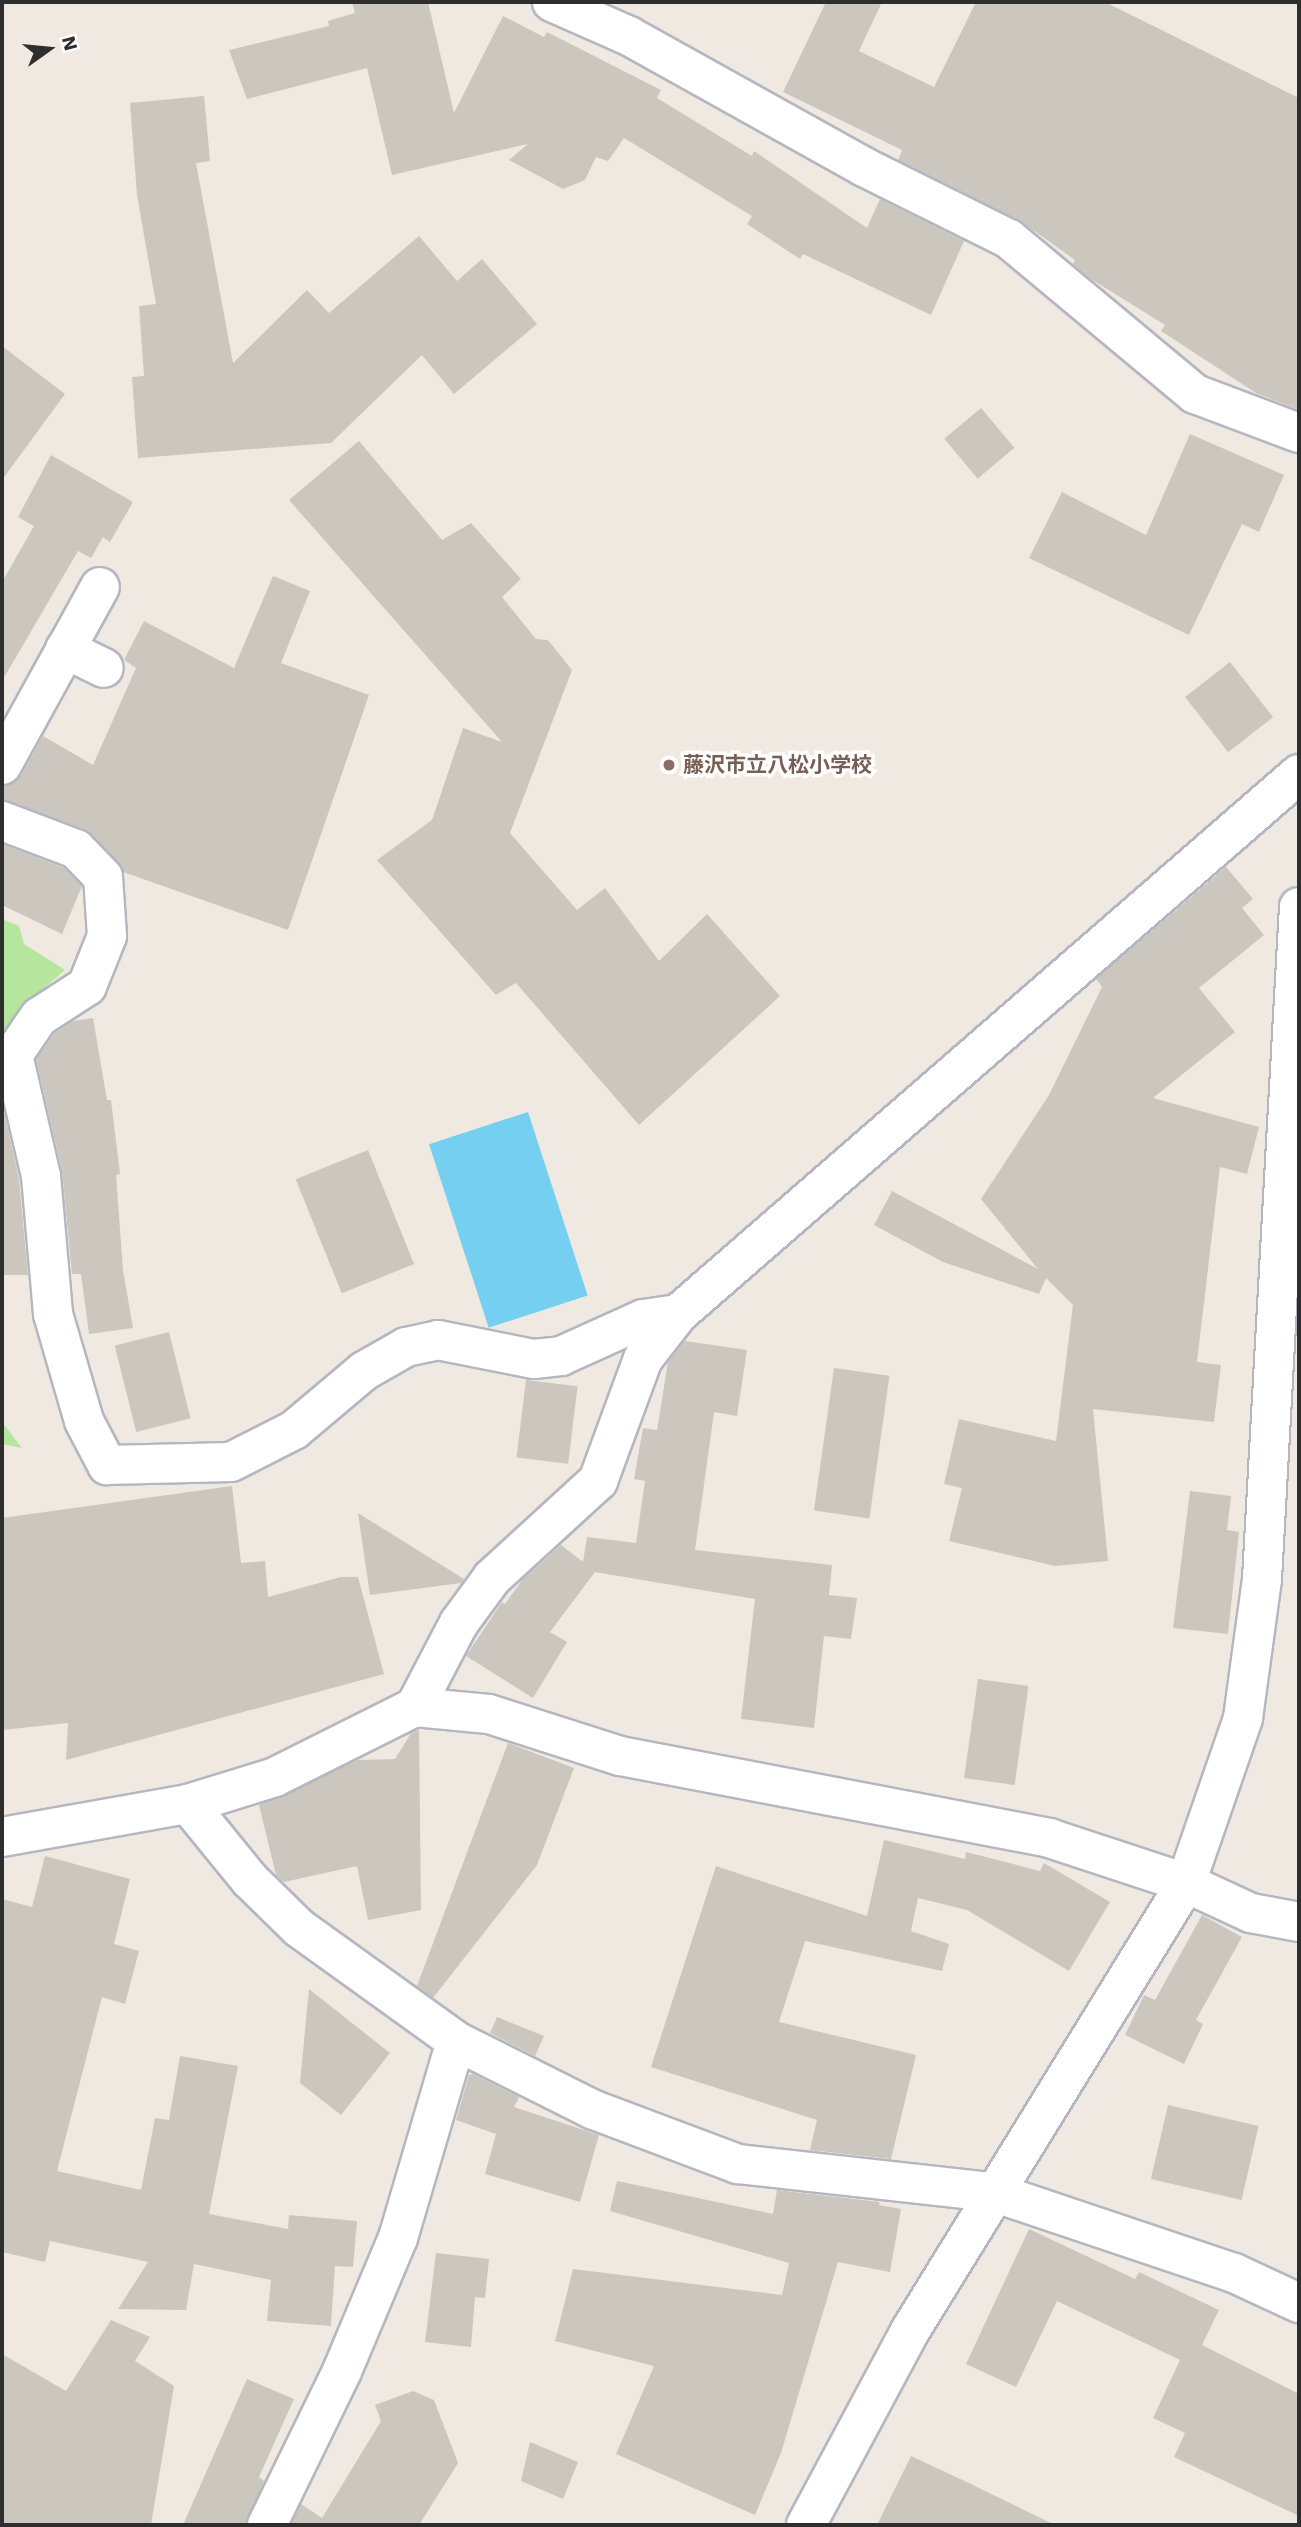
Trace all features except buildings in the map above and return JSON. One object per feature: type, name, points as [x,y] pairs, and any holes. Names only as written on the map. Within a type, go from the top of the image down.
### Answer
[{"type":"street","points":[[552,2],[629,36],[864,167],[1009,239],[1195,394],[1299,433]]},
{"type":"street","points":[[2,765],[100,587]]},
{"type":"street","points":[[65,649],[104,668]]},
{"type":"street","points":[[415,1707],[459,1623],[492,1578],[598,1481],[643,1359],[677,1314],[1299,774]]},
{"type":"street","points":[[2,821],[76,849],[103,877],[107,936],[87,986],[39,1017],[13,1055],[41,1176],[53,1314],[84,1421],[107,1465],[231,1462],[294,1430],[365,1371],[406,1348],[439,1340],[534,1359],[561,1356],[643,1319],[677,1314]]},
{"type":"street","points":[[811,2524],[910,2331],[993,2192],[1186,1883],[1243,1718],[1262,1579],[1299,906]]},
{"type":"street","points":[[2,1837],[188,1804],[275,1777],[415,1707],[488,1714],[620,1756],[1049,1838],[1186,1883],[1251,1913],[1299,1922]]},
{"type":"street","points":[[188,1804],[250,1880],[299,1928],[456,2041],[593,2110],[738,2164],[993,2192],[1234,2273],[1299,2303]]},
{"type":"street","points":[[267,2525],[342,2371],[398,2238],[456,2041]]},
{"type":"green space","points":[[2,919],[19,926],[24,944],[65,970],[31,999],[2,1039]]},
{"type":"green space","points":[[2,1422],[22,1448],[2,1444]]},
{"type":"water","points":[[528,1112],[588,1296],[489,1328],[429,1144]]},
{"type":"place","name":"藤沢市立八松小学校","points":[[669,765]]}]
